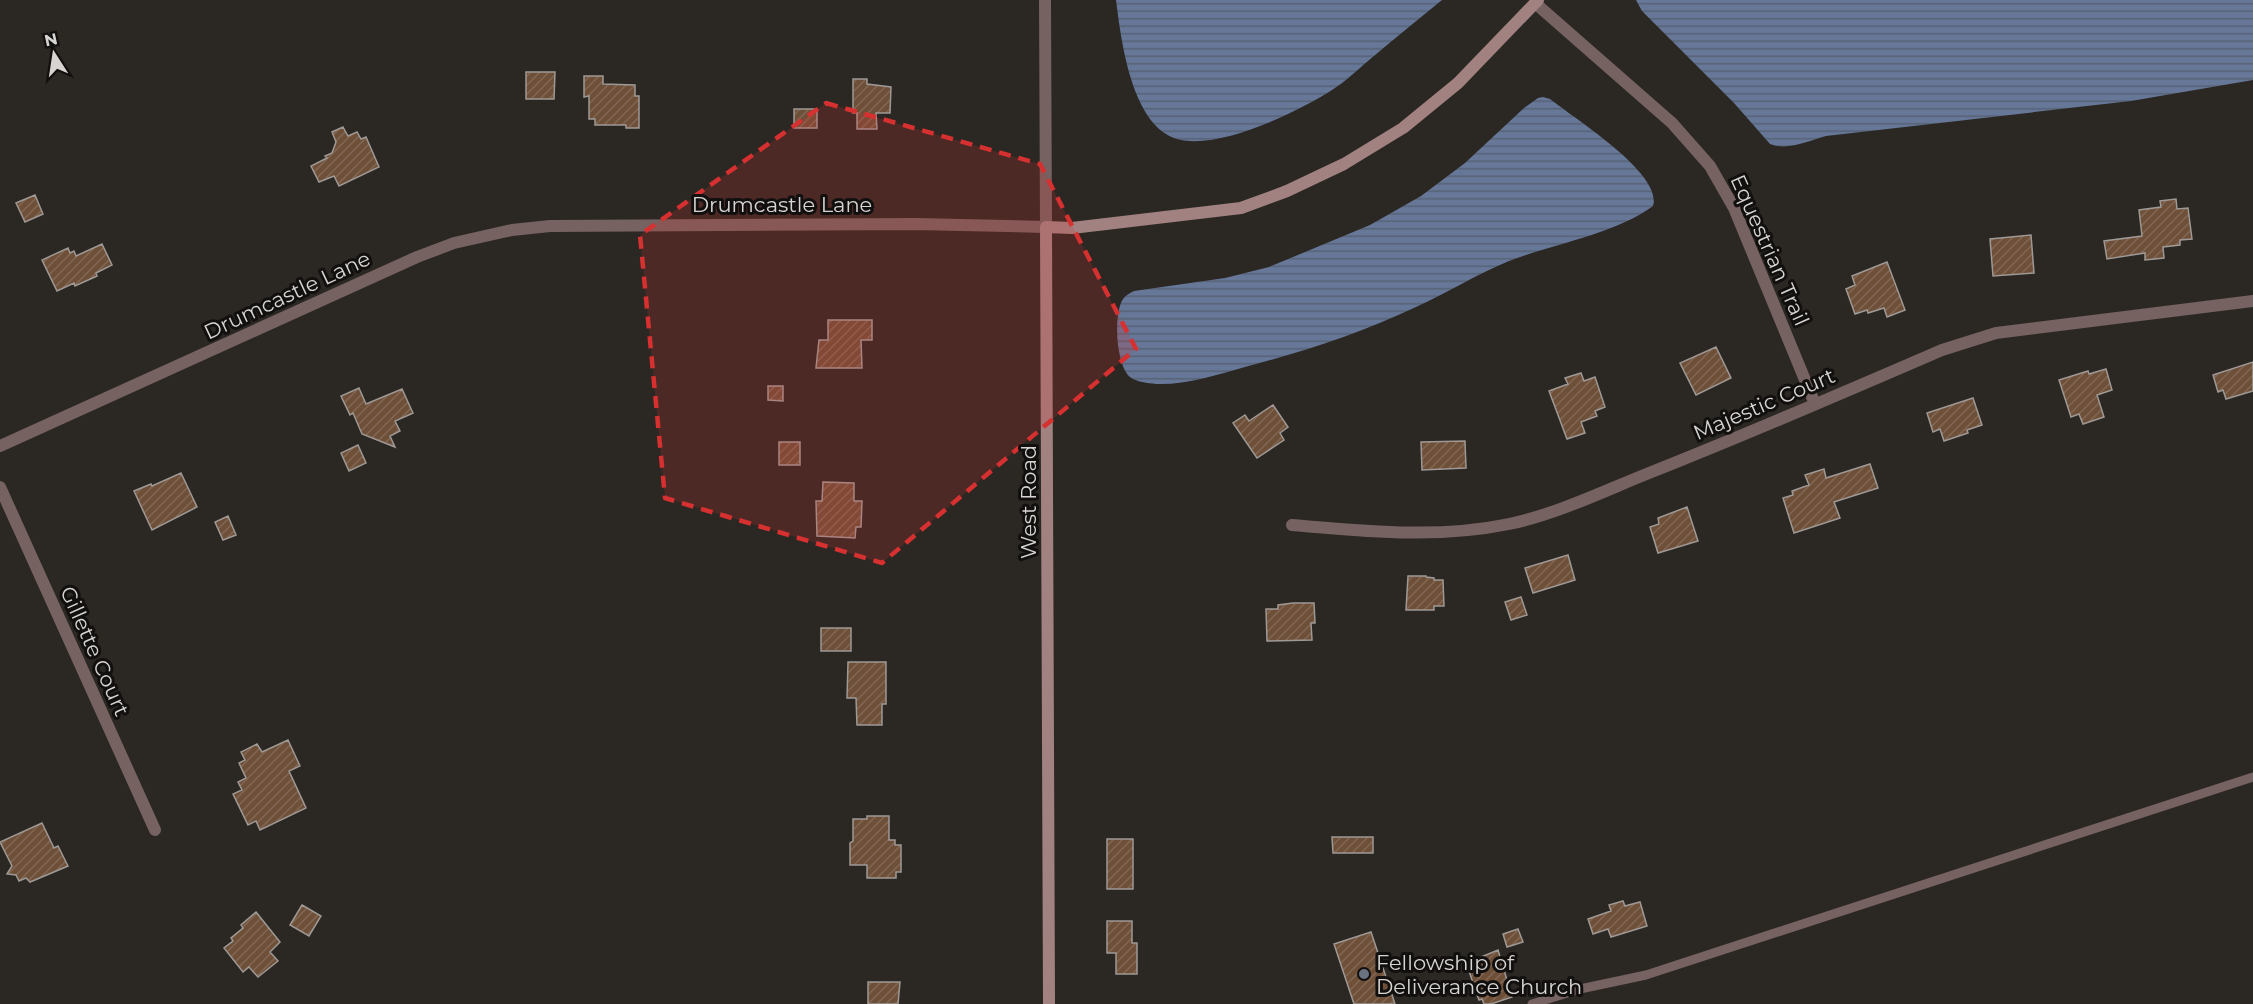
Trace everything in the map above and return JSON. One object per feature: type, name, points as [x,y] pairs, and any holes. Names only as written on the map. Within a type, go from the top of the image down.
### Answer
[{"type":"street","name":"West Road","points":[[1045,0],[1049,1004]]},
{"type":"street","name":"Drumcastle Lane","points":[[0,446],[417,257],[454,243],[512,230],[557,226],[676,224],[768,226],[985,224],[1072,228],[1241,208],[1287,191],[1344,164],[1403,128],[1458,83],[1537,2]]},
{"type":"street","name":"Equestrian Trail","points":[[1537,2],[1672,123],[1710,166],[1734,208],[1815,404]]},
{"type":"street","name":"Majestic Court","points":[[1292,525],[1430,533],[1466,531],[1510,524],[1551,513],[1718,446],[1942,350],[1996,333],[2253,301]]},
{"type":"street","name":"Gillette Court","points":[[0,488],[155,830]]},
{"type":"lane","points":[[1532,1004],[1580,989],[1646,975],[1885,899],[2253,777]]},
{"type":"highlighted area","points":[[826,103],[1040,164],[1136,349],[882,563],[665,498],[640,235]]},
{"type":"water","points":[[1116,0],[1442,0],[1346,80],[1317,99],[1250,130],[1203,141],[1182,140],[1166,134],[1144,109],[1129,73]]},
{"type":"water","points":[[1636,0],[2253,0],[2253,80],[2131,101],[1826,136],[1798,144],[1777,146],[1770,144],[1734,103],[1642,11]]},
{"type":"water","points":[[1543,97],[1550,99],[1618,150],[1645,180],[1653,193],[1653,206],[1621,224],[1509,261],[1395,317],[1310,348],[1212,376],[1178,383],[1142,382],[1133,379],[1125,371],[1119,351],[1117,327],[1120,306],[1128,294],[1134,291],[1225,278],[1269,267],[1370,225],[1421,196],[1465,163],[1524,108]]},
{"type":"building","points":[[526,72],[555,72],[554,99],[526,99]]},
{"type":"building","points":[[584,76],[603,76],[603,84],[635,85],[635,96],[639,96],[639,128],[626,128],[626,125],[595,125],[595,119],[589,119],[589,96],[584,97]]},
{"type":"building","points":[[853,79],[867,79],[867,84],[891,87],[890,113],[876,113],[877,129],[857,129],[857,113],[853,113]]},
{"type":"building","points":[[794,109],[817,109],[817,128],[794,128]]},
{"type":"building","points":[[343,127],[348,136],[357,132],[361,139],[366,137],[379,167],[339,186],[334,176],[319,182],[311,166],[332,153],[336,142],[332,132]]},
{"type":"building","points":[[35,195],[43,214],[25,222],[16,203]]},
{"type":"building","points":[[2176,199],[2177,209],[2188,208],[2192,239],[2180,240],[2180,245],[2163,247],[2164,258],[2145,260],[2145,253],[2107,259],[2104,241],[2142,236],[2139,210],[2161,207],[2160,201]]},
{"type":"building","points":[[2031,235],[2034,273],[1993,276],[1990,239]]},
{"type":"building","points":[[102,244],[112,265],[96,273],[97,276],[57,291],[42,260],[68,248],[70,253],[74,251],[76,256]]},
{"type":"building","points":[[1887,262],[1905,310],[1887,317],[1884,308],[1855,314],[1846,289],[1855,285],[1852,276]]},
{"type":"building","points":[[828,320],[872,320],[872,340],[861,340],[862,368],[816,368],[819,340],[828,340]]},
{"type":"building","points":[[1716,347],[1731,378],[1696,395],[1680,363]]},
{"type":"building","points":[[2253,362],[2253,391],[2226,399],[2223,390],[2218,392],[2213,375]]},
{"type":"building","points":[[2106,369],[2112,390],[2097,395],[2104,417],[2083,424],[2079,414],[2071,417],[2059,380],[2088,371],[2089,374]]},
{"type":"building","points":[[1581,373],[1584,381],[1595,377],[1605,407],[1595,411],[1597,416],[1581,422],[1585,433],[1567,439],[1549,391],[1568,384],[1565,378]]},
{"type":"building","points":[[768,386],[783,386],[783,401],[768,400]]},
{"type":"building","points":[[359,388],[366,404],[402,389],[413,413],[395,421],[400,431],[390,436],[395,447],[362,434],[353,413],[350,415],[341,396]]},
{"type":"building","points":[[1973,398],[1982,425],[1967,430],[1968,433],[1944,441],[1940,429],[1933,432],[1927,413]]},
{"type":"building","points":[[1273,405],[1288,427],[1280,433],[1284,440],[1257,458],[1233,423],[1245,415],[1249,421]]},
{"type":"building","points":[[1465,441],[1466,468],[1422,470],[1421,442]]},
{"type":"building","points":[[779,442],[800,442],[800,465],[779,465]]},
{"type":"building","points":[[358,445],[366,463],[349,471],[341,453]]},
{"type":"building","points":[[1870,464],[1878,488],[1834,502],[1840,518],[1794,533],[1783,498],[1793,495],[1792,491],[1809,485],[1805,475],[1824,469],[1826,478]]},
{"type":"building","points":[[181,473],[197,507],[152,530],[134,491]]},
{"type":"building","points":[[823,482],[854,483],[854,501],[862,501],[861,527],[856,527],[855,538],[817,536],[816,501],[822,501]]},
{"type":"building","points":[[1687,507],[1698,541],[1658,553],[1650,527],[1659,524],[1658,518]]},
{"type":"building","points":[[228,516],[236,535],[223,540],[215,522]]},
{"type":"building","points":[[1568,555],[1575,580],[1533,593],[1525,568]]},
{"type":"building","points":[[1408,576],[1426,576],[1434,580],[1443,580],[1444,606],[1434,606],[1434,610],[1406,610]]},
{"type":"building","points":[[1521,597],[1527,615],[1511,620],[1505,602]]},
{"type":"building","points":[[1314,603],[1315,623],[1311,623],[1312,640],[1267,641],[1266,609],[1278,609],[1278,605]]},
{"type":"building","points":[[821,628],[851,628],[851,651],[821,651]]},
{"type":"building","points":[[848,662],[886,662],[886,704],[882,704],[882,725],[857,725],[856,698],[847,698]]},
{"type":"building","points":[[288,740],[300,766],[289,771],[306,808],[260,830],[256,821],[248,825],[233,794],[242,790],[238,782],[246,778],[239,763],[245,760],[241,752],[257,744],[262,752]]},
{"type":"building","points":[[867,816],[889,816],[889,840],[895,840],[895,845],[901,845],[901,872],[896,872],[896,878],[867,878],[867,865],[850,865],[853,819],[867,819]]},
{"type":"building","points":[[42,823],[54,848],[58,846],[68,866],[30,882],[26,878],[19,881],[16,875],[7,874],[12,866],[0,842]]},
{"type":"building","points":[[1332,837],[1373,837],[1373,853],[1333,853]]},
{"type":"building","points":[[1107,839],[1133,839],[1133,889],[1107,889]]},
{"type":"building","points":[[1623,901],[1625,906],[1640,902],[1647,926],[1611,937],[1608,929],[1593,934],[1588,919],[1611,911],[1609,905]]},
{"type":"building","points":[[302,905],[321,916],[309,936],[290,925]]},
{"type":"building","points":[[256,912],[280,942],[270,952],[278,961],[258,977],[249,967],[243,972],[224,948],[233,941],[231,938],[243,928],[241,925]]},
{"type":"building","points":[[1107,921],[1132,921],[1132,943],[1137,943],[1137,974],[1116,974],[1116,953],[1107,953]]},
{"type":"building","points":[[1518,929],[1523,942],[1507,947],[1503,934]]},
{"type":"building","name":"Fellowship of Deliverance Church","points":[[1371,932],[1395,1004],[1354,1004],[1334,944]]},
{"type":"building","points":[[1498,950],[1512,997],[1484,1004],[1482,999],[1479,1000],[1468,968],[1471,967],[1469,962]]},
{"type":"building","points":[[868,982],[900,982],[898,1004],[868,1004]]},
{"type":"place","name":"Fellowship of Deliverance Church","points":[[1364,974]]}]
